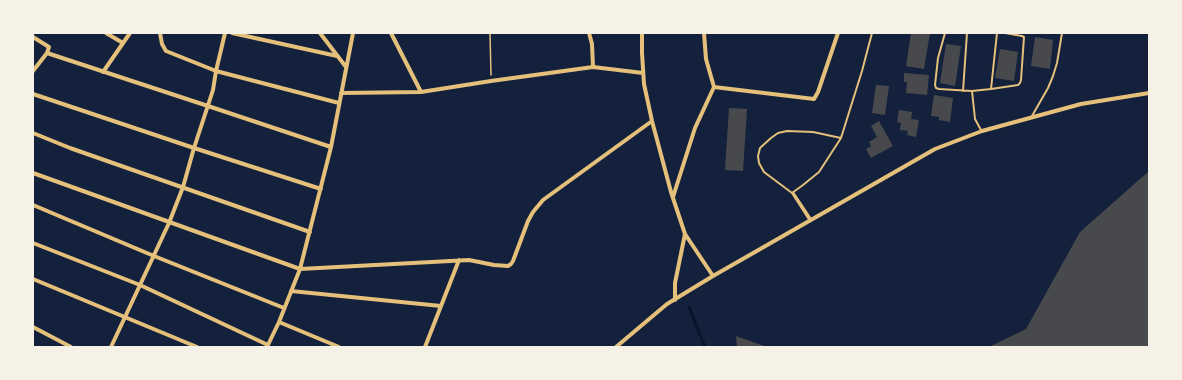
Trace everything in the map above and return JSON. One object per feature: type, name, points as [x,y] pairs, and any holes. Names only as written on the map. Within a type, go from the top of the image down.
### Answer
[{"type":"street","points":[[106,33],[123,43]]},
{"type":"street","points":[[103,72],[130,33]]},
{"type":"street","points":[[160,33],[162,44],[166,51],[216,71],[339,103]]},
{"type":"street","points":[[112,347],[169,223],[183,187],[213,90],[225,33]]},
{"type":"street","points":[[232,33],[337,56]]},
{"type":"street","points":[[320,33],[346,67]]},
{"type":"street","points":[[33,242],[140,285],[268,346],[300,269],[331,147],[353,33]]},
{"type":"street","points":[[391,33],[421,92]]},
{"type":"street","points":[[589,33],[592,44],[593,67]]},
{"type":"street","points":[[642,33],[643,73],[652,121],[673,197],[685,234],[713,276]]},
{"type":"street","points":[[673,197],[695,128],[714,87],[706,59],[704,33]]},
{"type":"street","points":[[714,87],[814,99],[818,92],[838,33]]},
{"type":"street","points":[[33,37],[48,45],[49,48],[33,70]]},
{"type":"street","points":[[46,53],[331,147]]},
{"type":"street","points":[[341,93],[421,92],[593,67],[643,73]]},
{"type":"street","points":[[616,347],[668,304],[713,276],[935,149],[982,131],[1031,117],[1081,104],[1149,93]]},
{"type":"street","points":[[33,94],[321,189]]},
{"type":"street","points":[[33,173],[300,269],[459,260],[469,260],[502,266],[511,264],[528,221],[542,200],[652,121]]},
{"type":"street","points":[[33,133],[70,148],[310,232]]},
{"type":"street","points":[[33,205],[154,256],[284,308]]},
{"type":"street","points":[[675,300],[675,283],[685,234]]},
{"type":"street","points":[[425,347],[459,260]]},
{"type":"street","points":[[33,279],[197,347]]},
{"type":"street","points":[[291,290],[441,306]]},
{"type":"street","points":[[279,322],[339,347]]},
{"type":"street","points":[[33,327],[71,347]]},
{"type":"lane","points":[[792,193],[803,186],[819,172],[841,138],[872,33]]},
{"type":"lane","points":[[945,33],[938,58],[935,85],[936,88],[940,89],[963,91],[1018,85],[1021,80],[1024,37],[1005,33]]},
{"type":"lane","points":[[963,91],[967,33]]},
{"type":"lane","points":[[991,89],[997,33]]},
{"type":"lane","points":[[1031,117],[1048,88],[1053,76],[1062,33]]},
{"type":"lane","points":[[972,91],[975,119],[982,131]]},
{"type":"lane","points":[[811,221],[792,193],[764,172],[759,163],[758,156],[760,148],[770,138],[778,133],[787,131],[813,132],[841,138]]},
{"type":"path","points":[[490,33],[492,81]]},
{"type":"building","points":[[911,33],[930,33],[924,69],[906,66]]},
{"type":"building","points":[[1035,37],[1053,40],[1050,69],[1031,66]]},
{"type":"building","points":[[946,44],[961,46],[955,86],[940,83]]},
{"type":"building","points":[[1000,49],[1018,52],[1014,81],[995,78]]},
{"type":"building","points":[[904,73],[929,75],[927,95],[906,93],[907,82],[904,82]]},
{"type":"building","points":[[876,85],[889,86],[885,115],[872,113]]},
{"type":"building","points":[[934,95],[953,98],[950,122],[939,120],[939,117],[931,116]]},
{"type":"building","points":[[729,108],[747,109],[743,171],[725,170]]},
{"type":"building","points":[[899,110],[912,112],[911,119],[919,120],[916,137],[907,135],[908,131],[900,130],[901,123],[897,122]]},
{"type":"building","points":[[879,121],[893,146],[871,158],[866,149],[871,146],[869,142],[877,137],[871,126]]},
{"type":"building","points":[[1149,171],[1149,347],[989,347],[1026,329],[1080,232]]},
{"type":"building","points":[[736,336],[767,347],[737,347]]},
{"type":"waterway","points":[[689,307],[705,347]]}]
